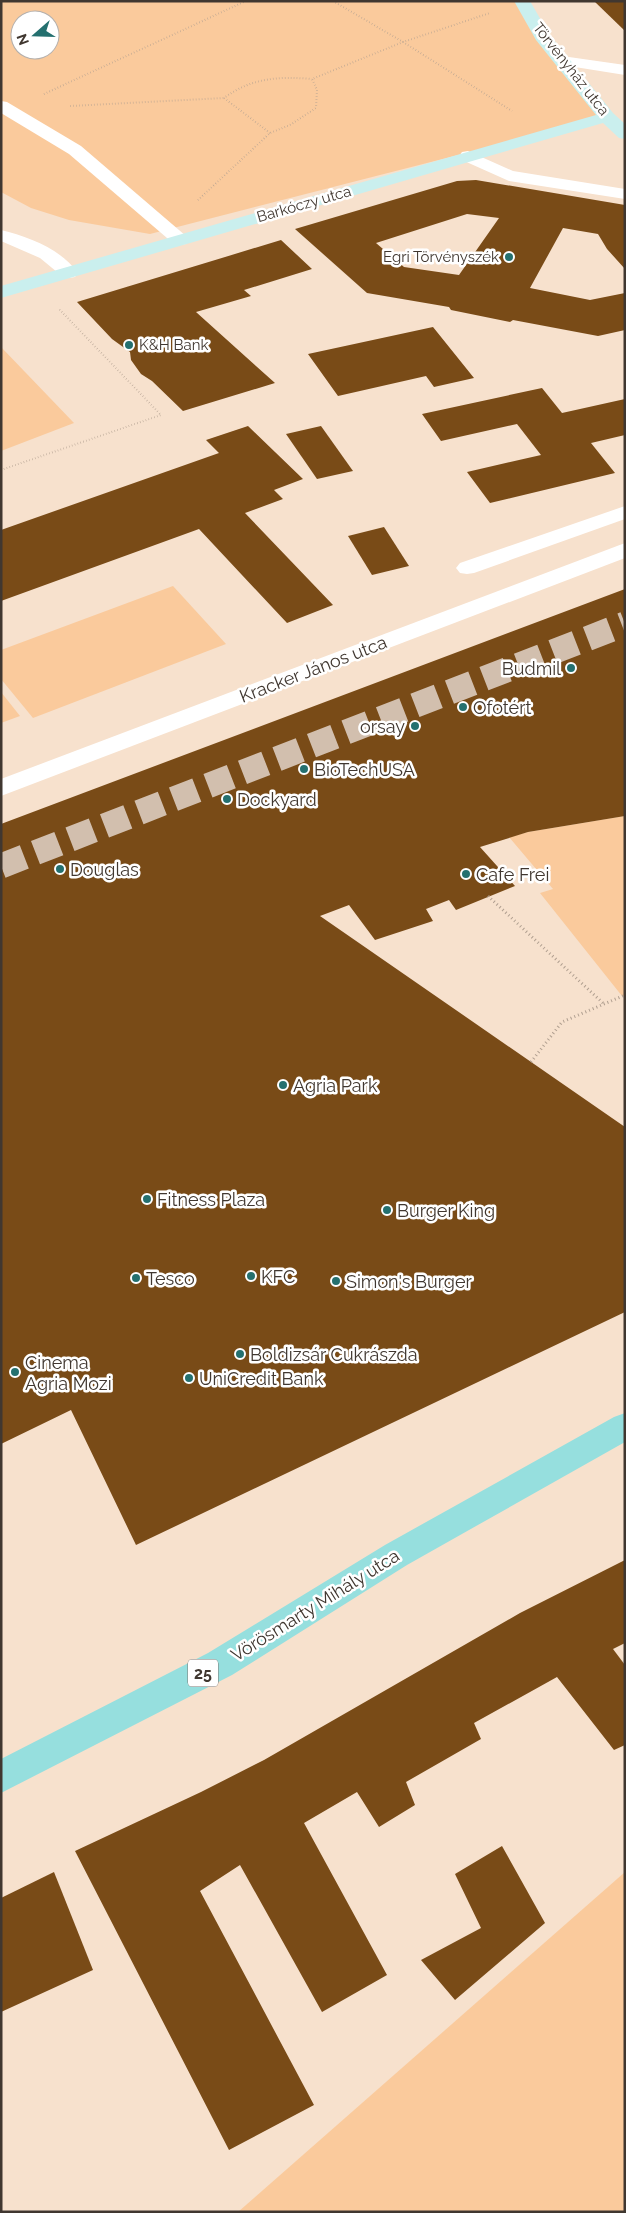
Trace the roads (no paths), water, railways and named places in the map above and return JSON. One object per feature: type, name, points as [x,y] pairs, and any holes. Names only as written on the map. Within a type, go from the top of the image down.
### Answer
[{"type":"main road","name":"Vörösmarty Mihály utca","points":[[1,1778],[220,1664],[396,1555],[625,1426]]},
{"type":"street","name":"Törvényház utca","points":[[522,2],[542,36],[607,117],[625,134]]},
{"type":"street","name":"Barkóczy utca","points":[[1,292],[69,273],[173,234],[607,117]]},
{"type":"street","name":"Kracker János utca","points":[[1,788],[625,550]]},
{"type":"lane","points":[[562,61],[625,70]]},
{"type":"lane","points":[[5,108],[75,150],[173,234]]},
{"type":"lane","points":[[468,156],[509,176],[625,194]]},
{"type":"lane","points":[[1,235],[40,248],[61,263],[69,273]]},
{"type":"lane","points":[[468,568],[625,512]]},
{"type":"tunnel","points":[[1,866],[625,624]]},
{"type":"place","name":"Egri Törvényszék","points":[[509,257]]},
{"type":"place","name":"K&H Bank","points":[[129,345]]},
{"type":"place","name":"Budmil","points":[[571,668]]},
{"type":"place","name":"Ofotért","points":[[463,707]]},
{"type":"place","name":"orsay","points":[[415,726]]},
{"type":"place","name":"BioTechUSA","points":[[304,769]]},
{"type":"place","name":"Dockyard","points":[[227,799]]},
{"type":"place","name":"Douglas","points":[[60,869]]},
{"type":"place","name":"Cafe Frei","points":[[466,874]]},
{"type":"place","name":"Agria Park","points":[[283,1085]]},
{"type":"place","name":"Fitness Plaza","points":[[147,1199]]},
{"type":"place","name":"Burger King","points":[[387,1210]]},
{"type":"place","name":"KFC","points":[[251,1276]]},
{"type":"place","name":"Tesco","points":[[136,1278]]},
{"type":"place","name":"Simon's Burger","points":[[336,1281]]},
{"type":"place","name":"Boldizsár Cukrászda","points":[[240,1354]]},
{"type":"place","name":"Cinema Agria Mozi","points":[[15,1372]]},
{"type":"place","name":"UniCredit Bank","points":[[189,1378]]}]
